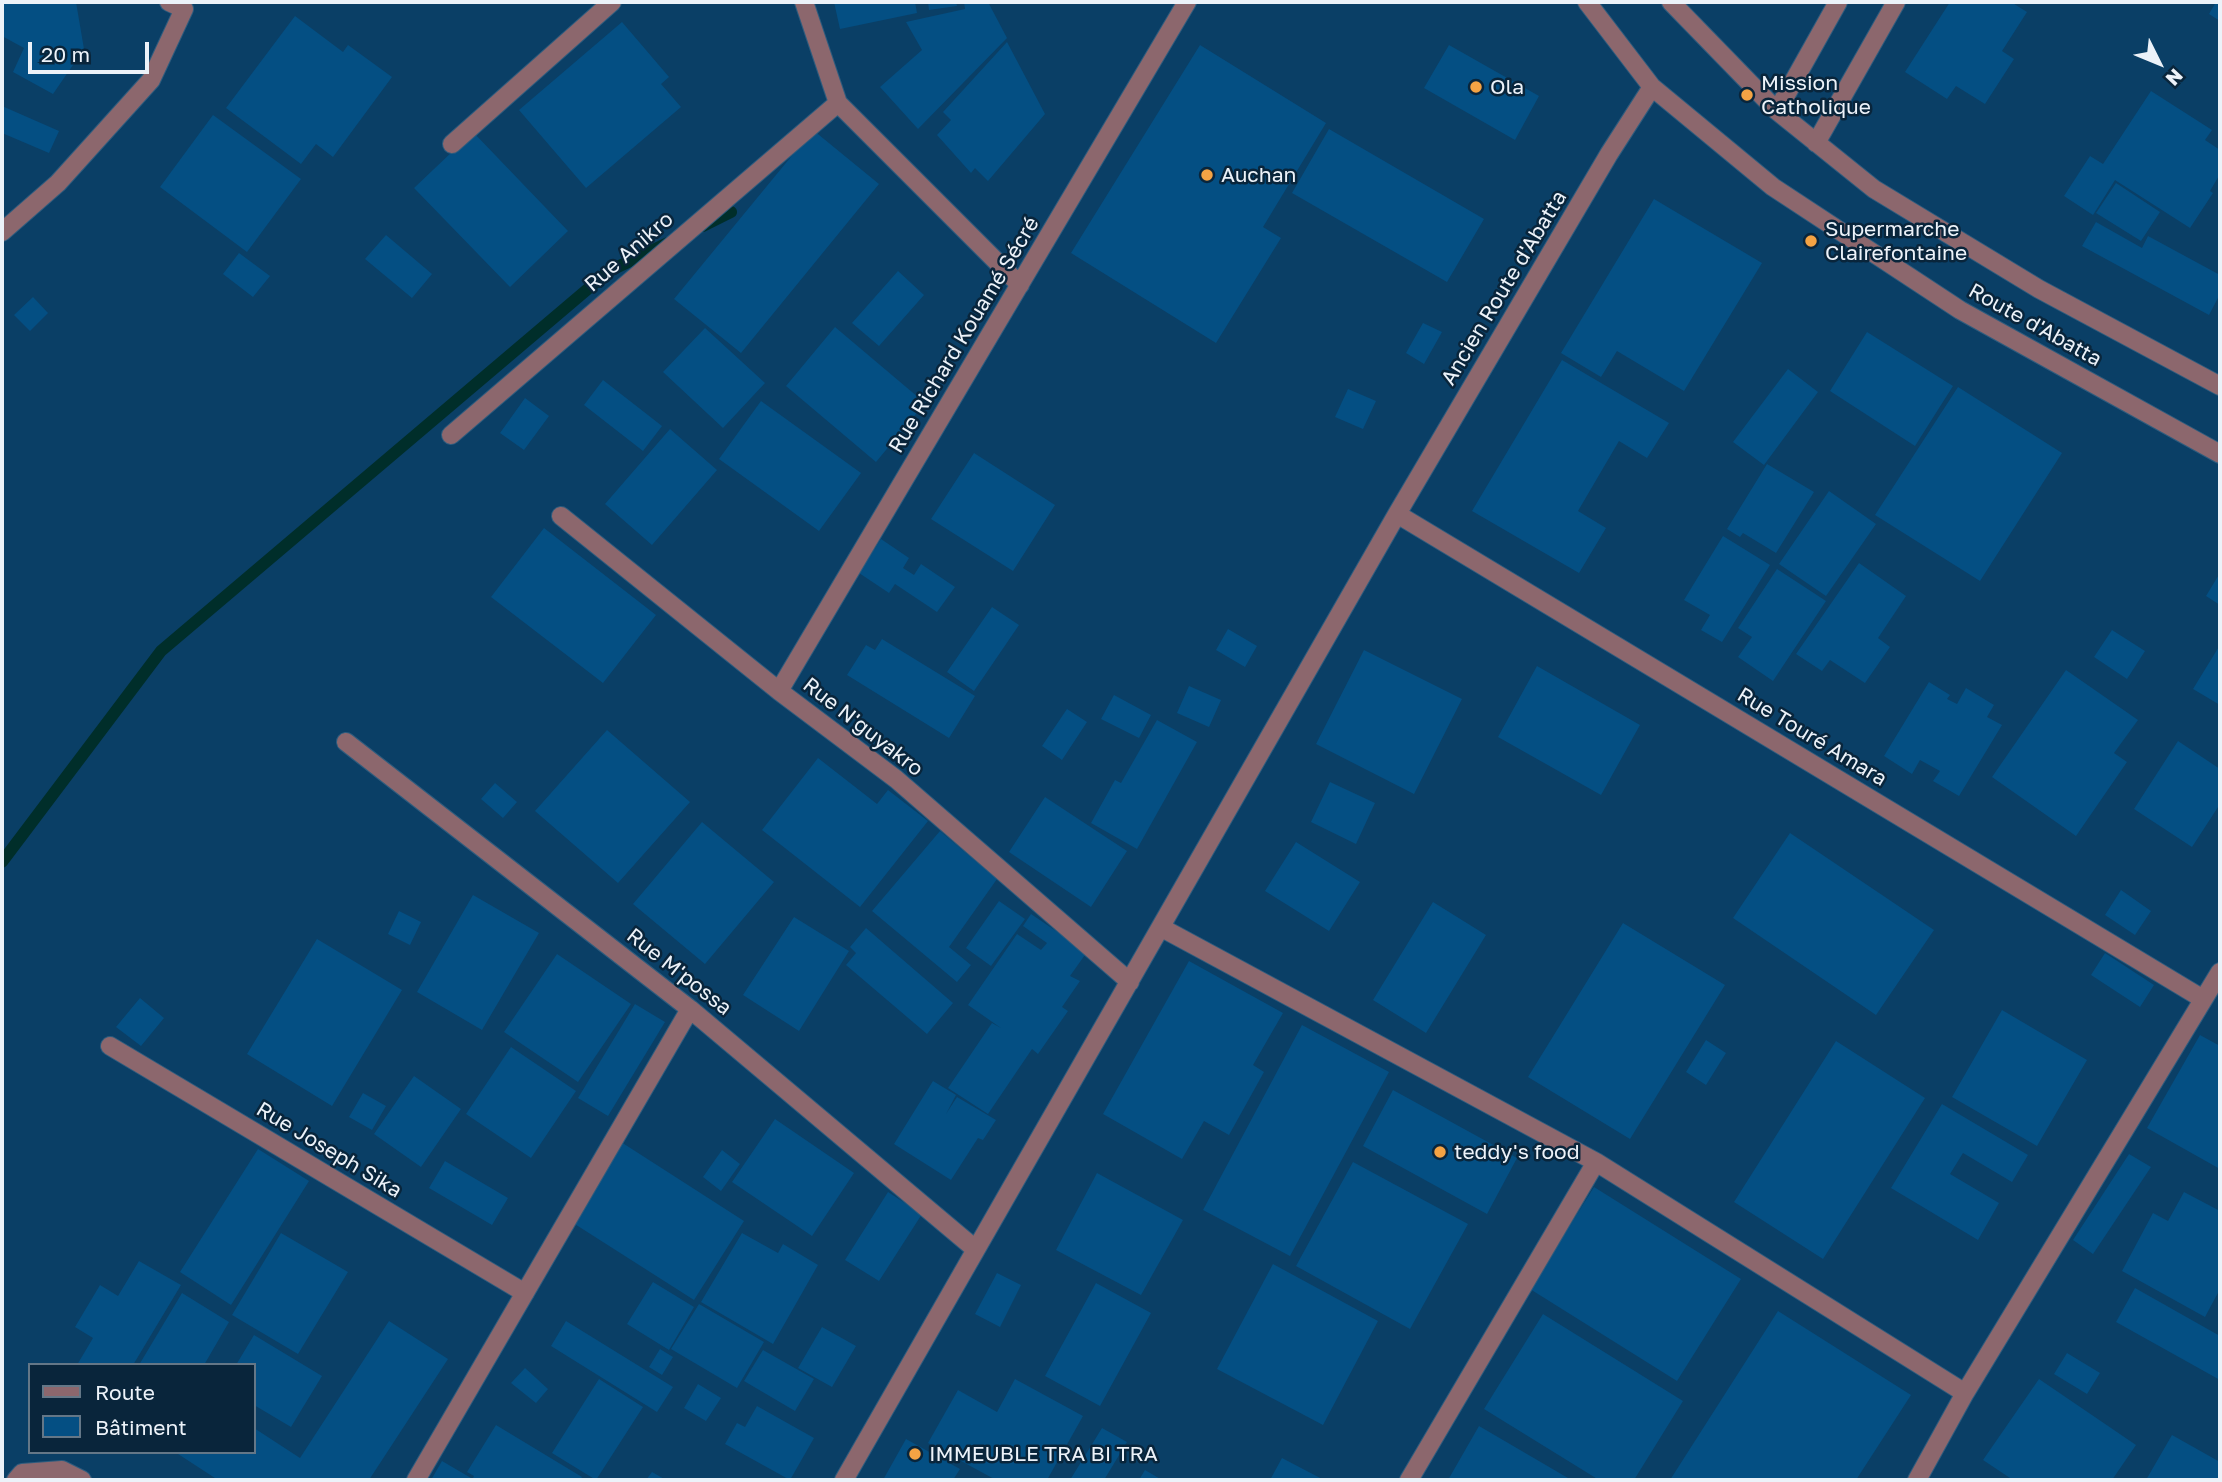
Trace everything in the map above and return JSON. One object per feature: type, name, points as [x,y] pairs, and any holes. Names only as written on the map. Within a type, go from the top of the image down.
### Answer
[{"type":"street","points":[[2,232],[58,183],[151,80],[184,9],[169,2]]},
{"type":"street","points":[[452,145],[612,2]]},
{"type":"street","points":[[804,2],[838,103],[1020,285]]},
{"type":"street","name":"Rue Richard Kouamé Sécré","points":[[779,691],[1187,2]]},
{"type":"street","name":"Route d'Abatta","points":[[1587,2],[1652,87],[1773,187],[1960,310],[2220,454]]},
{"type":"street","name":"Route d'Abatta","points":[[1671,2],[1777,111],[1874,189],[2039,289],[2220,386]]},
{"type":"street","points":[[1777,111],[1839,2]]},
{"type":"street","points":[[1816,143],[1896,2]]},
{"type":"street","name":"Ancien Route d'Abatta","points":[[844,1480],[974,1248],[1162,928],[1397,514],[1609,154],[1652,87]]},
{"type":"street","name":"Rue Anikro","points":[[451,435],[838,103]]},
{"type":"street","name":"Rue Touré Amara","points":[[1397,514],[2203,999]]},
{"type":"street","name":"Rue N'guyakro","points":[[561,516],[779,691],[896,779],[1130,982]]},
{"type":"street","name":"Rue M'possa","points":[[346,742],[691,1009],[974,1248]]},
{"type":"street","points":[[1162,928],[1596,1162],[1965,1393]]},
{"type":"street","points":[[1917,1480],[1965,1393],[2220,972]]},
{"type":"street","points":[[416,1480],[691,1009]]},
{"type":"street","name":"Rue Joseph Sika","points":[[110,1046],[525,1293]]},
{"type":"street","points":[[1409,1480],[1596,1162]]},
{"type":"street","points":[[16,1480],[22,1473],[62,1470],[82,1480]]},
{"type":"building","points":[[2,2],[76,2],[84,49],[53,94],[13,72],[24,48],[2,36]]},
{"type":"building","points":[[834,2],[915,2],[917,13],[840,29]]},
{"type":"building","points":[[928,2],[956,2],[957,6],[929,10]]},
{"type":"building","points":[[964,2],[988,2],[1007,38],[918,129],[880,87],[922,50],[906,22],[965,9]]},
{"type":"building","points":[[1950,2],[2011,2],[2027,12],[2002,51],[2014,59],[1985,104],[1956,86],[1947,99],[1905,72]]},
{"type":"building","points":[[2216,2],[2220,2],[2220,21],[2209,14]]},
{"type":"building","points":[[295,16],[343,52],[348,45],[392,77],[333,157],[316,144],[301,164],[226,108]]},
{"type":"building","points":[[622,22],[669,77],[661,84],[681,107],[586,188],[519,110]]},
{"type":"building","points":[[1007,42],[1045,114],[988,181],[975,168],[971,173],[937,135],[951,120],[943,112]]},
{"type":"building","name":"Auchan","points":[[1200,45],[1326,123],[1263,227],[1281,238],[1216,343],[1071,253]]},
{"type":"building","points":[[1449,45],[1539,96],[1515,140],[1424,88]]},
{"type":"building","points":[[2151,91],[2212,130],[2205,140],[2220,150],[2220,174],[2210,191],[2213,193],[2190,228],[2115,180],[2093,215],[2064,196],[2090,156],[2103,164]]},
{"type":"building","points":[[2,106],[59,131],[49,153],[2,133]]},
{"type":"building","points":[[213,115],[301,179],[247,252],[160,187]]},
{"type":"building","points":[[1329,129],[1484,219],[1447,282],[1292,193]]},
{"type":"building","points":[[813,130],[879,184],[741,353],[674,299]]},
{"type":"building","points":[[473,132],[568,231],[510,287],[414,188]]},
{"type":"building","points":[[2116,183],[2160,212],[2141,241],[2096,213]]},
{"type":"building","points":[[1654,199],[1762,263],[1684,391],[1617,351],[1601,377],[1561,353]]},
{"type":"building","points":[[2096,222],[2142,248],[2148,236],[2220,275],[2220,294],[2209,315],[2082,246]]},
{"type":"building","points":[[386,235],[432,274],[412,298],[365,259]]},
{"type":"building","points":[[239,253],[270,276],[253,297],[223,274]]},
{"type":"building","points":[[898,271],[924,295],[879,346],[852,323]]},
{"type":"building","points":[[33,297],[48,313],[30,331],[14,315]]},
{"type":"building","points":[[1423,323],[1442,332],[1424,364],[1406,353]]},
{"type":"building","points":[[835,327],[925,403],[876,462],[786,386]]},
{"type":"building","points":[[705,328],[765,383],[723,428],[663,372]]},
{"type":"building","points":[[1867,332],[1953,386],[1915,446],[1830,391]]},
{"type":"building","points":[[1562,360],[1669,423],[1647,458],[1619,441],[1578,511],[1606,528],[1579,573],[1472,511]]},
{"type":"building","points":[[1788,369],[1818,392],[1764,465],[1733,442]]},
{"type":"building","points":[[603,380],[662,426],[643,451],[584,405]]},
{"type":"building","points":[[1958,387],[2062,453],[1980,581],[1875,515]]},
{"type":"building","points":[[1348,389],[1376,401],[1363,429],[1335,417]]},
{"type":"building","points":[[525,398],[549,416],[524,450],[500,433]]},
{"type":"building","points":[[761,401],[861,473],[819,531],[719,459]]},
{"type":"building","points":[[670,429],[717,470],[652,545],[605,504]]},
{"type":"building","points":[[974,453],[1055,505],[1013,571],[931,519]]},
{"type":"building","points":[[1767,464],[1814,492],[1776,553],[1743,533],[1740,537],[1727,529]]},
{"type":"building","points":[[1829,491],[1876,524],[1826,596],[1779,564]]},
{"type":"building","points":[[544,528],[656,615],[603,683],[491,597]]},
{"type":"building","points":[[1723,536],[1770,565],[1722,642],[1701,630],[1710,615],[1684,600]]},
{"type":"building","points":[[881,539],[909,558],[903,568],[914,575],[921,564],[955,587],[937,612],[895,584],[889,593],[859,573]]},
{"type":"building","points":[[1859,563],[1906,596],[1878,638],[1890,647],[1865,683],[1830,660],[1822,671],[1796,654]]},
{"type":"building","points":[[1777,569],[1826,601],[1773,681],[1738,657],[1752,637],[1738,628]]},
{"type":"building","points":[[2220,573],[2220,605],[2206,596]]},
{"type":"building","points":[[992,607],[1019,625],[974,691],[947,672]]},
{"type":"building","points":[[1228,629],[1257,646],[1245,667],[1216,650]]},
{"type":"building","points":[[2112,630],[2145,651],[2127,679],[2094,657]]},
{"type":"building","points":[[882,639],[975,696],[949,738],[847,675],[866,645],[875,650]]},
{"type":"building","points":[[2220,645],[2220,705],[2193,689]]},
{"type":"building","points":[[1364,650],[1462,699],[1414,794],[1316,744]]},
{"type":"building","points":[[1537,666],[1640,725],[1601,795],[1498,737]]},
{"type":"building","points":[[2066,670],[2138,720],[2114,753],[2127,762],[2076,836],[1992,777]]},
{"type":"building","points":[[1929,682],[1950,695],[1947,699],[1957,704],[1966,688],[1994,705],[1987,717],[2002,725],[1959,796],[1933,781],[1940,771],[1920,760],[1912,774],[1884,756]]},
{"type":"building","points":[[1189,686],[1221,700],[1209,727],[1177,713]]},
{"type":"building","points":[[1114,695],[1151,715],[1139,738],[1101,719]]},
{"type":"building","points":[[1067,709],[1087,722],[1062,760],[1042,746]]},
{"type":"building","points":[[1157,720],[1197,742],[1137,849],[1091,823],[1115,780],[1121,783]]},
{"type":"building","points":[[607,730],[690,802],[618,883],[535,811]]},
{"type":"building","points":[[2178,741],[2220,769],[2220,804],[2192,847],[2134,809]]},
{"type":"building","points":[[818,758],[877,804],[888,790],[928,821],[860,907],[762,830]]},
{"type":"building","points":[[1330,782],[1375,803],[1356,844],[1311,822]]},
{"type":"building","points":[[495,783],[517,802],[503,818],[481,799]]},
{"type":"building","points":[[1045,797],[1127,851],[1091,907],[1009,852]]},
{"type":"building","points":[[702,822],[774,882],[705,964],[633,904]]},
{"type":"building","points":[[940,831],[997,879],[949,947],[971,965],[957,982],[872,911]]},
{"type":"building","points":[[1790,833],[1934,930],[1876,1015],[1733,918]]},
{"type":"building","points":[[1296,842],[1360,882],[1329,931],[1265,891]]},
{"type":"building","points":[[2121,890],[2151,911],[2135,935],[2105,915]]},
{"type":"building","points":[[473,895],[539,933],[482,1030],[417,992]]},
{"type":"building","points":[[999,901],[1025,919],[991,966],[966,948]]},
{"type":"building","points":[[1433,902],[1486,935],[1426,1033],[1373,1000]]},
{"type":"building","points":[[399,911],[421,922],[410,945],[388,934]]},
{"type":"building","points":[[1031,914],[1087,952],[1070,976],[1080,981],[1062,1007],[1068,1011],[1038,1054],[1032,1049],[988,1114],[948,1088],[992,1023],[1001,1028],[968,1005],[1017,934],[1041,950],[1047,943],[1023,926]]},
{"type":"building","points":[[794,917],[849,951],[799,1031],[743,995]]},
{"type":"building","points":[[1623,923],[1725,985],[1630,1139],[1528,1077]]},
{"type":"building","points":[[866,928],[953,1003],[927,1034],[846,965],[856,953],[850,947]]},
{"type":"building","points":[[317,939],[402,990],[332,1106],[247,1054]]},
{"type":"building","points":[[2105,953],[2154,985],[2140,1007],[2091,975]]},
{"type":"building","points":[[557,954],[631,1004],[578,1082],[504,1032]]},
{"type":"building","points":[[1189,961],[1283,1013],[1253,1065],[1264,1072],[1229,1135],[1204,1121],[1182,1159],[1103,1114]]},
{"type":"building","points":[[140,998],[164,1018],[141,1046],[116,1027]]},
{"type":"building","points":[[635,1004],[665,1022],[608,1116],[578,1098]]},
{"type":"building","points":[[2002,1010],[2087,1060],[2037,1146],[1952,1097]]},
{"type":"building","points":[[1302,1025],[1389,1072],[1290,1256],[1203,1210]]},
{"type":"building","points":[[2200,1035],[2220,1046],[2220,1169],[2147,1128]]},
{"type":"building","points":[[1706,1040],[1726,1053],[1706,1085],[1686,1072]]},
{"type":"building","points":[[1836,1041],[1925,1098],[1823,1259],[1734,1202]]},
{"type":"building","points":[[511,1047],[576,1091],[531,1158],[466,1114]]},
{"type":"building","points":[[414,1076],[461,1109],[421,1167],[374,1134]]},
{"type":"building","points":[[933,1081],[956,1095],[946,1114],[957,1097],[996,1120],[983,1140],[978,1138],[951,1180],[894,1144]]},
{"type":"building","name":"teddy's food","points":[[1393,1090],[1517,1158],[1487,1214],[1363,1146]]},
{"type":"building","points":[[363,1093],[386,1106],[372,1130],[349,1117]]},
{"type":"building","points":[[1942,1104],[2028,1155],[2012,1182],[1963,1153],[1950,1174],[1999,1203],[1978,1240],[1891,1188]]},
{"type":"building","points":[[775,1119],[854,1173],[812,1236],[732,1182]]},
{"type":"building","points":[[621,1142],[744,1221],[694,1300],[570,1221]]},
{"type":"building","points":[[258,1149],[309,1181],[231,1305],[180,1272]]},
{"type":"building","points":[[722,1150],[740,1164],[721,1191],[703,1177]]},
{"type":"building","points":[[2129,1154],[2151,1167],[2093,1254],[2073,1240]]},
{"type":"building","points":[[445,1161],[508,1198],[492,1225],[429,1188]]},
{"type":"building","points":[[1353,1162],[1468,1224],[1410,1329],[1296,1266]]},
{"type":"building","points":[[1097,1173],[1183,1220],[1141,1295],[1056,1250]]},
{"type":"building","points":[[1594,1187],[1741,1279],[1677,1381],[1530,1289]]},
{"type":"building","points":[[888,1192],[922,1214],[879,1281],[845,1260]]},
{"type":"building","points":[[2184,1192],[2220,1211],[2220,1289],[2205,1317],[2122,1271],[2153,1213],[2168,1221]]},
{"type":"building","points":[[281,1233],[348,1272],[298,1354],[232,1315]]},
{"type":"building","points":[[742,1233],[778,1253],[783,1244],[818,1265],[773,1344],[701,1302]]},
{"type":"building","points":[[139,1261],[181,1285],[134,1363],[78,1363],[93,1338],[75,1327],[100,1285],[118,1296]]},
{"type":"building","points":[[1273,1264],[1378,1321],[1323,1425],[1217,1369]]},
{"type":"building","points":[[997,1273],[1021,1285],[1000,1327],[975,1314]]},
{"type":"building","points":[[653,1282],[694,1307],[669,1350],[627,1324]]},
{"type":"building","points":[[1096,1283],[1151,1313],[1100,1406],[1045,1376]]},
{"type":"building","points":[[2135,1288],[2220,1336],[2220,1380],[2116,1322]]},
{"type":"building","points":[[182,1293],[229,1322],[205,1363],[140,1363]]},
{"type":"building","points":[[699,1304],[764,1342],[737,1388],[671,1349]]},
{"type":"building","points":[[1778,1311],[1911,1395],[1856,1480],[1670,1480]]},
{"type":"building","points":[[1543,1314],[1683,1401],[1634,1480],[1599,1480],[1484,1409]]},
{"type":"building","points":[[389,1321],[448,1359],[369,1480],[218,1480],[178,1454],[256,1454],[256,1429],[300,1458]]},
{"type":"building","points":[[566,1321],[673,1387],[657,1412],[551,1346]]},
{"type":"building","points":[[822,1327],[856,1346],[832,1387],[798,1368]]},
{"type":"building","points":[[254,1335],[322,1376],[291,1427],[256,1406],[256,1363],[237,1363]]},
{"type":"building","points":[[660,1349],[673,1357],[662,1375],[649,1367]]},
{"type":"building","points":[[763,1350],[814,1379],[795,1411],[744,1381]]},
{"type":"building","points":[[2067,1353],[2100,1373],[2087,1394],[2054,1374]]},
{"type":"building","points":[[525,1368],[548,1389],[536,1403],[511,1383]]},
{"type":"building","points":[[599,1379],[643,1407],[596,1480],[552,1453]]},
{"type":"building","points":[[1015,1379],[1083,1416],[1047,1480],[996,1480],[928,1443],[958,1390],[997,1412]]},
{"type":"building","points":[[2039,1379],[2136,1445],[2112,1480],[2013,1480],[1983,1460]]},
{"type":"building","points":[[698,1384],[721,1398],[706,1421],[684,1408]]},
{"type":"building","points":[[757,1406],[814,1438],[790,1480],[725,1444],[737,1423],[745,1427]]},
{"type":"building","points":[[496,1425],[582,1477],[580,1480],[472,1480],[474,1476],[467,1472]]},
{"type":"building","points":[[1479,1426],[1568,1478],[1567,1480],[1448,1480]]},
{"type":"building","points":[[1102,1428],[1127,1442],[1104,1480],[1070,1480]]},
{"type":"building","points":[[2172,1435],[2220,1462],[2220,1480],[2146,1480]]},
{"type":"building","name":"IMMEUBLE TRA BI TRA","points":[[906,1439],[960,1469],[953,1480],[883,1480]]},
{"type":"building","points":[[1282,1458],[1324,1480],[1270,1480]]},
{"type":"building","points":[[442,1461],[471,1478],[431,1480]]},
{"type":"building","points":[[1145,1470],[1162,1480],[1139,1480]]},
{"type":"building","points":[[652,1472],[666,1480],[646,1480]]},
{"type":"waterway","points":[[703,226],[731,212]]},
{"type":"waterway","points":[[2,862],[161,651],[609,271],[668,243]]},
{"type":"place","name":"Ola","points":[[1476,87]]},
{"type":"place","name":"Mission Catholique","points":[[1747,95]]},
{"type":"place","name":"Auchan","points":[[1207,175]]},
{"type":"place","name":"Supermarche Clairefontaine","points":[[1811,241]]},
{"type":"place","name":"teddy's food","points":[[1440,1152]]},
{"type":"place","name":"IMMEUBLE TRA BI TRA","points":[[915,1454]]}]
